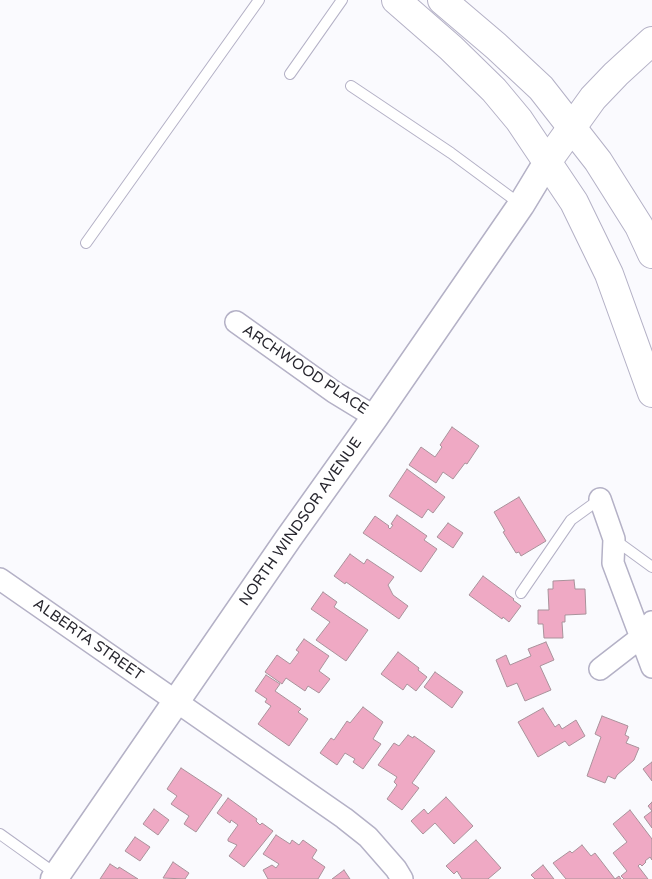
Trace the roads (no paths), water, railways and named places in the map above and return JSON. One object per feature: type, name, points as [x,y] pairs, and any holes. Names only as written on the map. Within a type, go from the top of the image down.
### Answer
[{"type":"main road","points":[[396,0],[451,48],[494,90],[519,120],[574,202],[609,274],[652,393]]},
{"type":"main road","points":[[442,0],[541,88],[598,161],[639,226],[652,254]]},
{"type":"main road","points":[[547,162],[571,126],[593,98],[652,41]]},
{"type":"street","name":"NORTH WINDSOR AVENUE","points":[[55,877],[521,205],[547,162]]},
{"type":"street","name":"ARCHWOOD PLACE","points":[[236,322],[334,392],[375,417]]},
{"type":"street","points":[[600,499],[614,539],[613,563],[646,630],[652,667]]},
{"type":"street","name":"ALBERTA STREET","points":[[0,579],[368,837],[396,868],[402,879]]},
{"type":"street","points":[[600,670],[646,630]]},
{"type":"lane","points":[[86,243],[259,0]]},
{"type":"lane","points":[[290,74],[342,0]]},
{"type":"lane","points":[[351,86],[450,153],[521,205]]},
{"type":"lane","points":[[520,593],[571,520],[600,499]]},
{"type":"lane","points":[[614,539],[652,568]]},
{"type":"lane","points":[[0,834],[55,877]]}]
